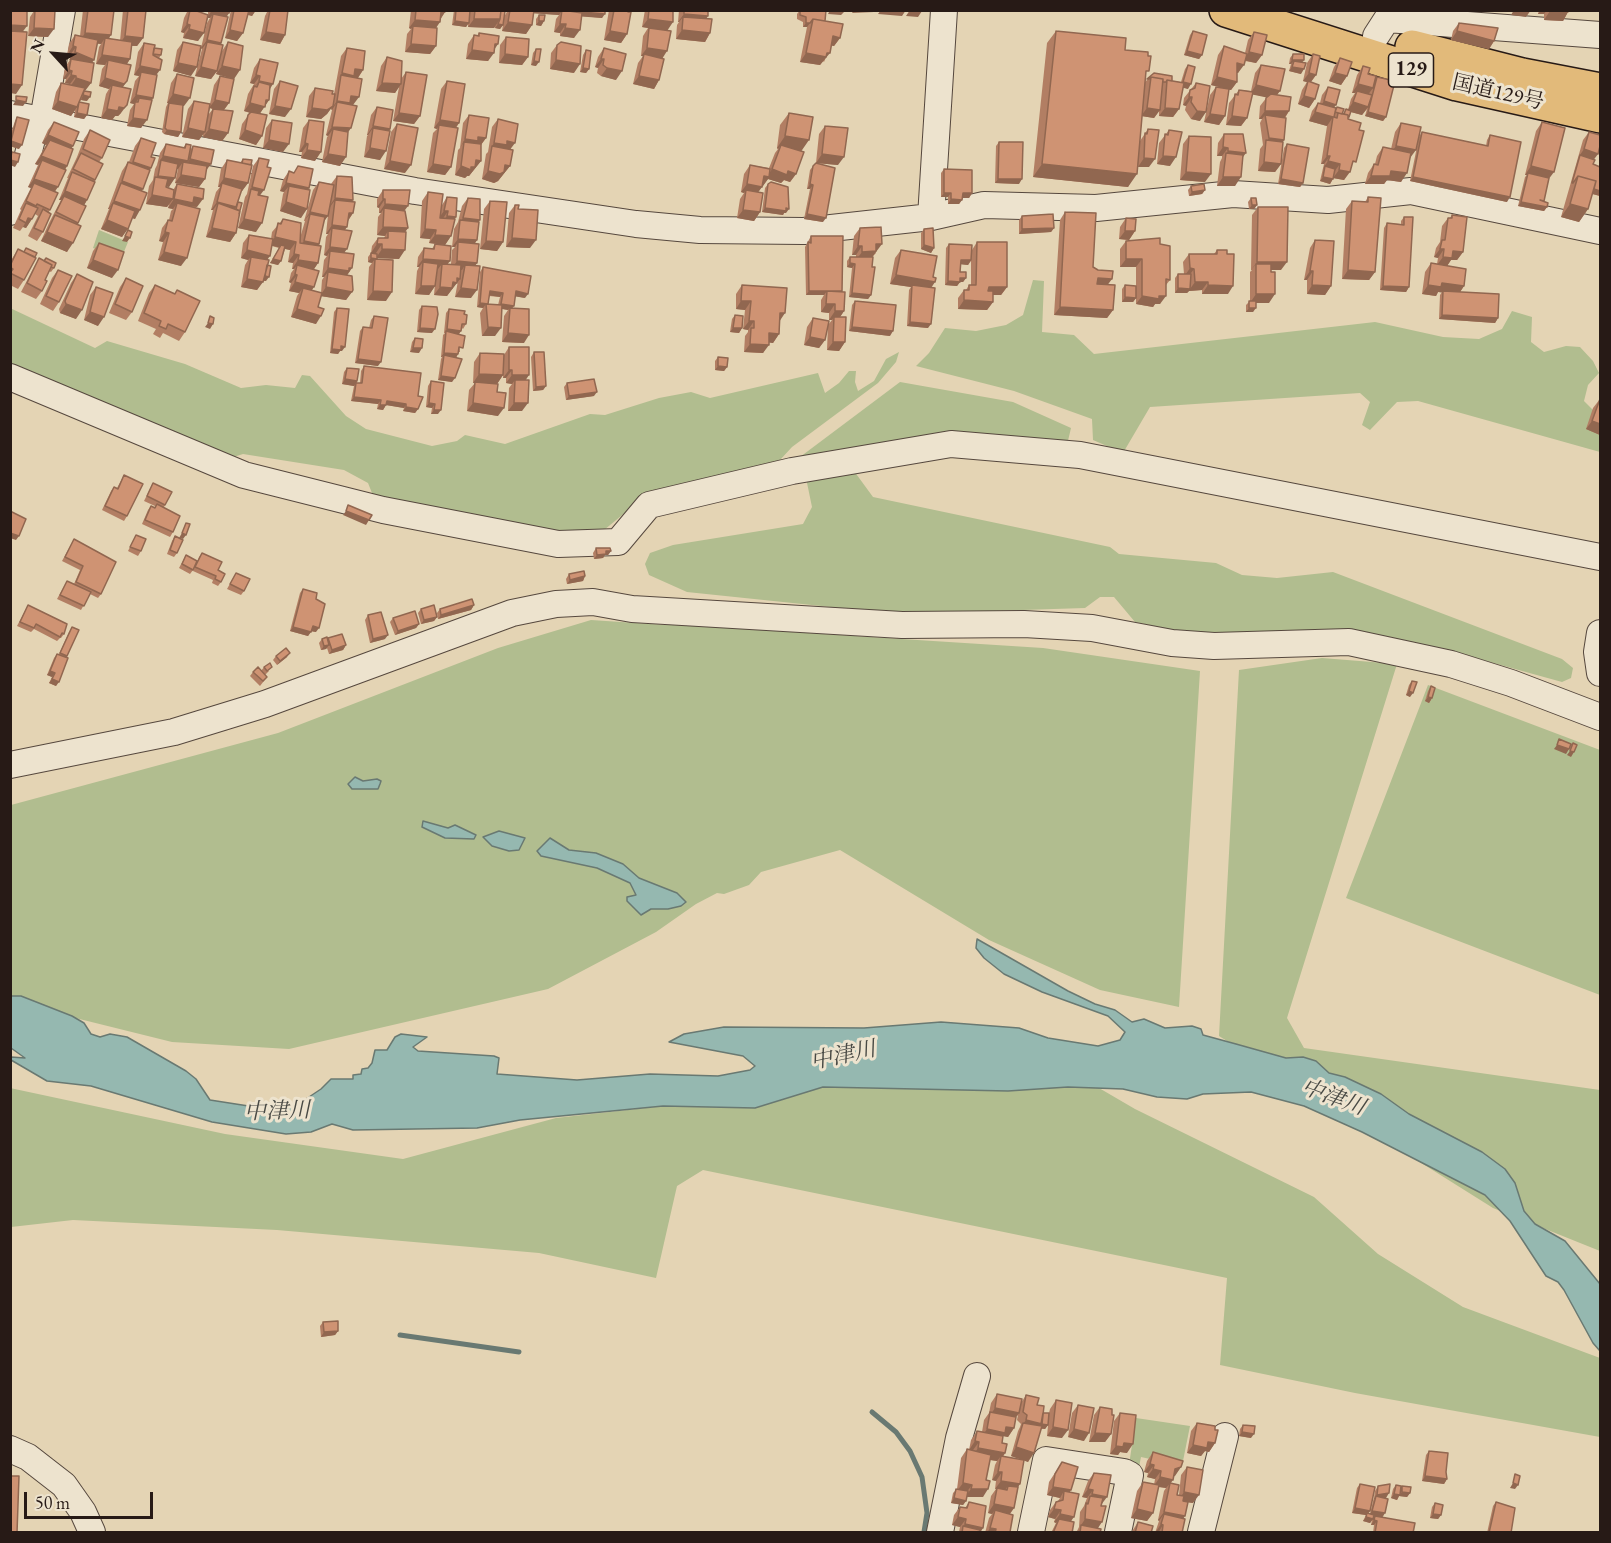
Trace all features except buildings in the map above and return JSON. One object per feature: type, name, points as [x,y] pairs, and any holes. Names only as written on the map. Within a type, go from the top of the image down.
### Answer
[{"type":"highway","name":"国道129号","points":[[1226,10],[1457,84],[1600,116]]},
{"type":"highway","name":"国道129号","points":[[1298,10],[1376,36],[1522,75],[1600,90]]},
{"type":"street","points":[[10,212],[17,198],[40,120],[62,10]]},
{"type":"street","points":[[931,217],[944,10]]},
{"type":"street","points":[[1376,36],[1387,19],[1420,16],[1588,26]]},
{"type":"street","points":[[10,114],[415,191],[647,225],[700,230],[804,231],[931,217],[984,205],[1096,208],[1233,194],[1328,200],[1411,191],[1600,231]]},
{"type":"street","points":[[10,377],[244,475],[382,510],[558,544],[618,542],[649,505],[792,471],[951,444],[1080,455],[1600,557]]},
{"type":"street","points":[[10,765],[174,732],[266,704],[512,613],[556,604],[593,602],[656,611],[879,624],[1024,624],[1092,628],[1172,643],[1214,646],[1349,642],[1451,664],[1511,683],[1600,717]]},
{"type":"street","points":[[1600,633],[1597,652],[1600,673]]},
{"type":"street","points":[[940,1533],[959,1438],[976,1376]]},
{"type":"street","points":[[1201,1533],[1211,1466],[1225,1436]]},
{"type":"street","points":[[10,1449],[34,1461],[64,1485],[82,1512],[92,1533]]},
{"type":"street","points":[[1031,1533],[1046,1460],[1124,1472],[1130,1475],[1119,1533]]},
{"type":"green space","points":[[99,230],[128,242],[121,259],[93,248]]},
{"type":"green space","points":[[1033,280],[1044,281],[1042,332],[1074,335],[1094,354],[1375,322],[1443,337],[1479,339],[1502,329],[1512,311],[1532,317],[1531,342],[1544,352],[1566,346],[1580,347],[1593,361],[1599,373],[1588,385],[1584,401],[1600,417],[1600,452],[1418,401],[1397,402],[1370,430],[1362,425],[1370,402],[1360,393],[1150,407],[1123,453],[1093,440],[1092,419],[1014,391],[916,366],[929,353],[945,328],[976,331],[1006,325],[1023,315]]},
{"type":"green space","points":[[10,308],[95,348],[107,341],[185,364],[241,388],[266,385],[295,388],[302,375],[310,376],[346,416],[366,429],[432,446],[457,441],[465,435],[505,444],[590,414],[605,415],[659,398],[691,392],[710,398],[818,373],[825,393],[839,383],[849,371],[856,371],[855,382],[858,391],[874,381],[886,359],[899,352],[896,362],[878,383],[792,447],[780,460],[781,466],[643,498],[604,530],[569,534],[374,498],[368,483],[344,470],[243,454],[227,459],[11,370]]},
{"type":"green space","points":[[900,382],[1013,402],[1071,428],[1067,445],[800,457]]},
{"type":"green space","points":[[854,471],[873,497],[1110,547],[1119,554],[1216,563],[1242,575],[1277,578],[1333,572],[1562,659],[1573,668],[1571,678],[1562,682],[1450,651],[1342,633],[1183,632],[1135,622],[1114,597],[1100,597],[1085,608],[898,614],[687,592],[649,575],[645,564],[650,553],[673,545],[803,524],[812,507],[806,478]]},
{"type":"green space","points":[[591,620],[666,625],[765,626],[792,632],[1043,648],[1200,671],[1179,1007],[1100,990],[989,940],[840,850],[761,872],[749,885],[724,894],[717,893],[696,904],[656,932],[548,989],[289,1049],[172,1042],[11,1002],[11,805],[278,733],[498,648]]},
{"type":"green space","points":[[1322,658],[1397,664],[1287,1018],[1304,1048],[1600,1090],[1600,1251],[1493,1208],[1219,1036],[1239,670]]},
{"type":"green space","points":[[1428,685],[1600,750],[1600,995],[1346,898]]},
{"type":"green space","points":[[1027,1046],[1135,1109],[1314,1197],[1378,1254],[1463,1307],[1600,1358],[1600,1437],[1355,1393],[1220,1365],[1227,1278],[703,1170],[677,1186],[656,1278],[539,1253],[277,1230],[73,1220],[11,1227],[10,1088],[225,1134],[403,1159],[556,1118],[663,1106],[755,1108],[823,1087]]},
{"type":"green space","points":[[1136,1418],[1190,1426],[1182,1466],[1141,1457],[1139,1467],[1129,1465]]},
{"type":"water","points":[[355,777],[363,781],[377,779],[381,781],[378,789],[352,789],[348,784]]},
{"type":"water","points":[[423,821],[448,828],[455,825],[476,835],[474,839],[445,838],[422,827]]},
{"type":"water","points":[[499,831],[525,838],[519,850],[509,851],[492,846],[483,837]]},
{"type":"water","points":[[550,838],[569,850],[596,853],[623,864],[639,878],[677,893],[686,902],[681,906],[668,909],[651,909],[641,915],[627,901],[627,897],[636,895],[630,883],[597,868],[541,856],[537,851]]},
{"type":"water","name":"中津川","points":[[977,939],[1068,991],[1095,1004],[1115,1010],[1132,1022],[1144,1019],[1165,1028],[1192,1026],[1201,1029],[1203,1035],[1286,1058],[1303,1057],[1316,1061],[1329,1073],[1345,1077],[1381,1094],[1409,1114],[1482,1152],[1505,1169],[1515,1183],[1524,1211],[1535,1224],[1565,1241],[1600,1284],[1600,1351],[1593,1343],[1564,1290],[1558,1282],[1546,1276],[1510,1221],[1485,1195],[1362,1132],[1304,1106],[1251,1092],[1203,1094],[1187,1099],[1157,1097],[1123,1089],[1068,1087],[1008,1091],[823,1087],[755,1108],[663,1106],[520,1120],[477,1128],[353,1130],[332,1124],[311,1132],[286,1134],[212,1122],[91,1086],[47,1081],[11,1060],[11,1057],[25,1058],[11,1048],[11,996],[21,996],[72,1016],[84,1023],[91,1034],[100,1037],[110,1034],[127,1037],[186,1071],[196,1079],[210,1100],[255,1107],[297,1105],[321,1089],[331,1079],[353,1079],[353,1075],[361,1074],[362,1069],[368,1068],[372,1063],[375,1050],[387,1050],[395,1037],[401,1034],[427,1037],[413,1047],[418,1051],[499,1058],[497,1074],[577,1080],[650,1074],[718,1076],[750,1070],[755,1066],[743,1056],[669,1042],[684,1034],[724,1027],[864,1028],[941,1022],[1019,1028],[1048,1038],[1098,1046],[1120,1040],[1125,1032],[1108,1016],[1042,992],[1004,974],[984,958],[976,948]]},
{"type":"waterway","points":[[400,1335],[519,1352]]},
{"type":"waterway","points":[[872,1412],[896,1432],[910,1451],[922,1477],[927,1513],[924,1532]]}]
